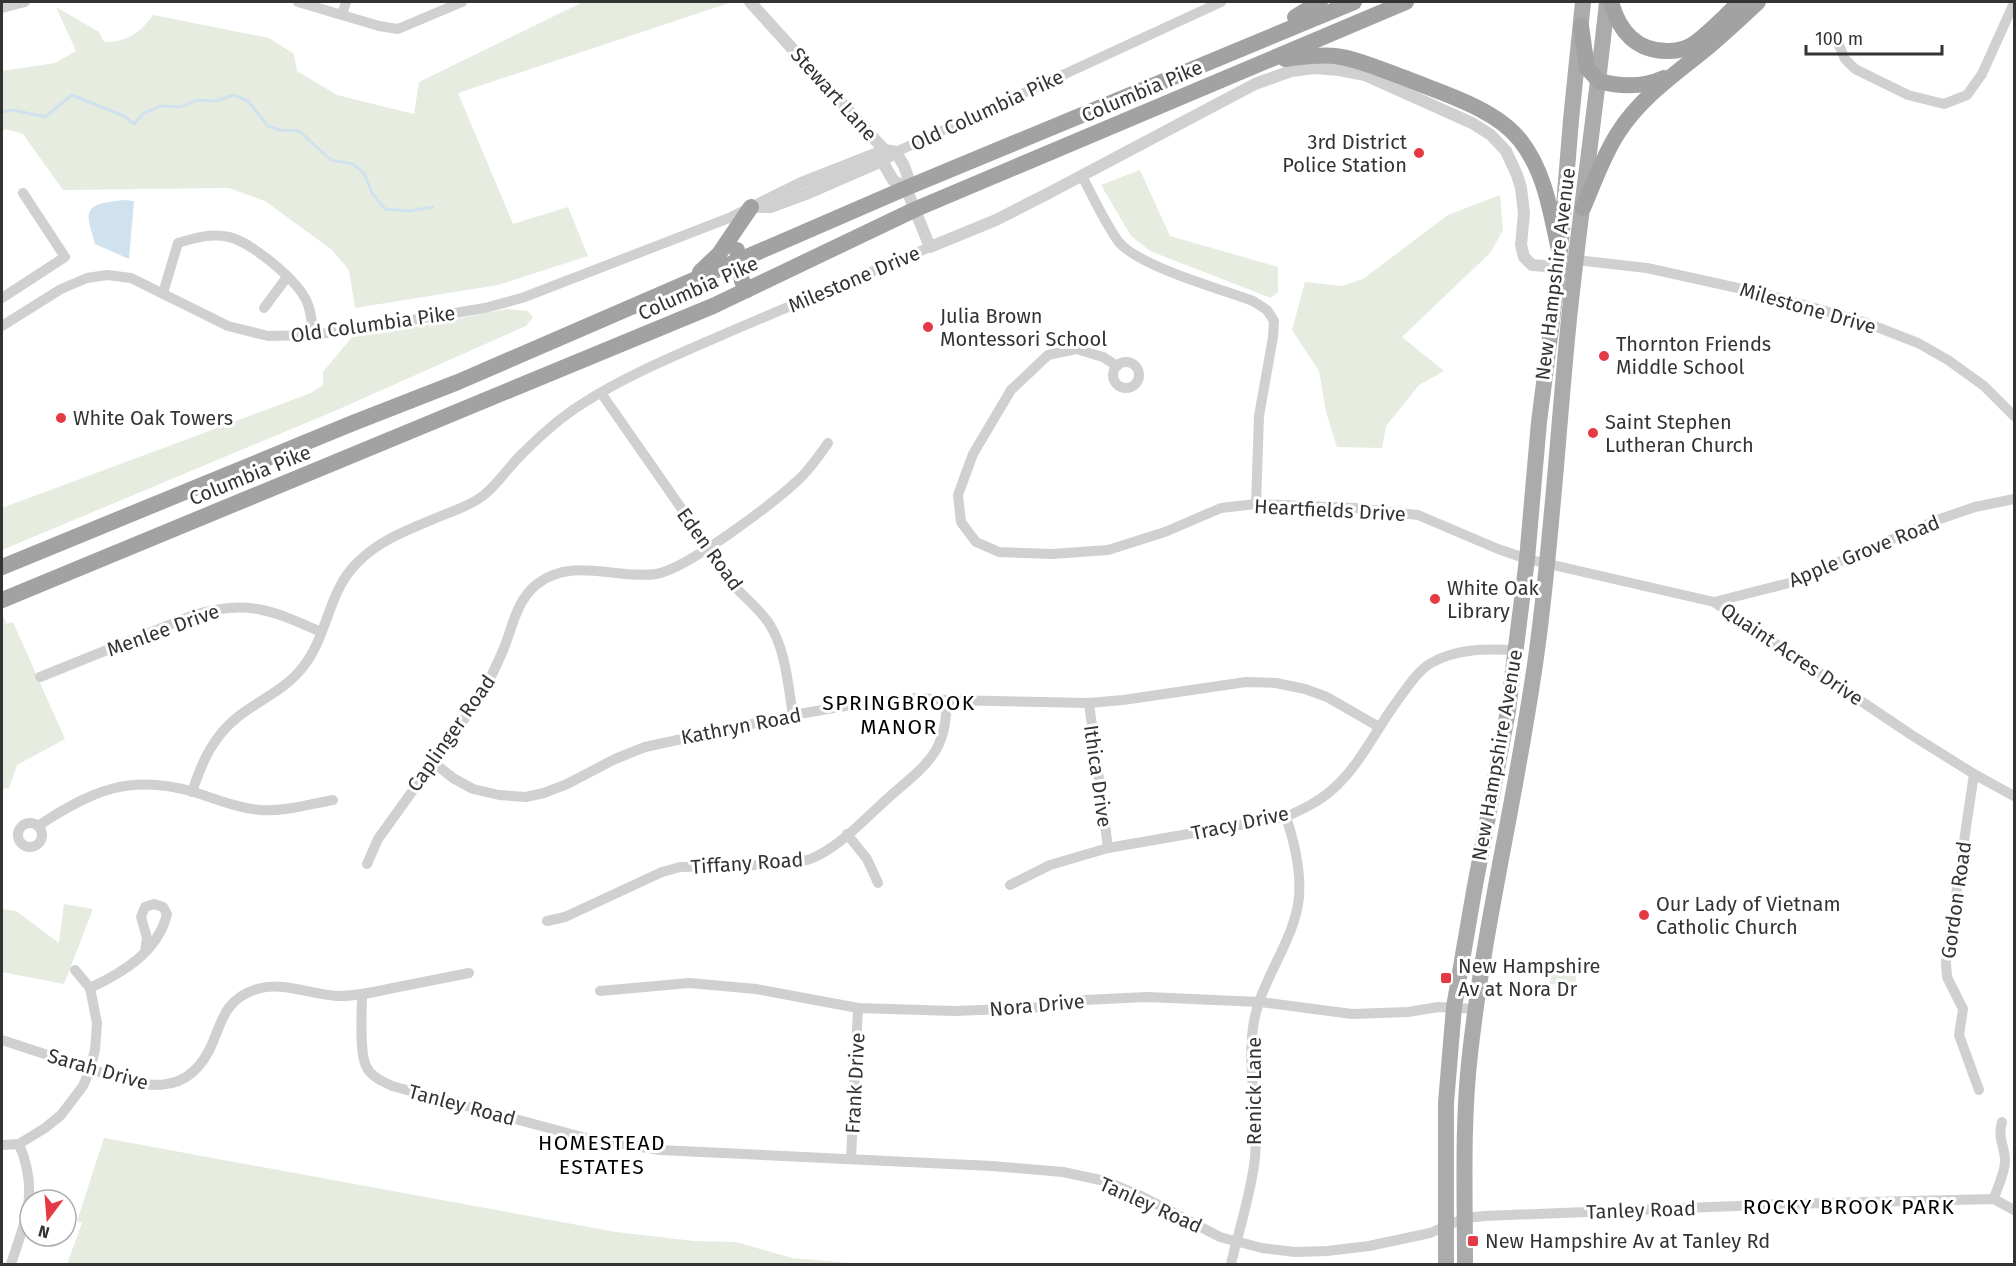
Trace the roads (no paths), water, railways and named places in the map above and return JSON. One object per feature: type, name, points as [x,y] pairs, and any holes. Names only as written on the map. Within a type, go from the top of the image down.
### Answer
[{"type":"highway","points":[[1241,49],[1320,2]]},
{"type":"highway","name":"Columbia Pike","points":[[2,567],[458,382],[906,188],[1354,2]]},
{"type":"highway","name":"Columbia Pike","points":[[2,600],[702,310],[916,209],[1406,2]]},
{"type":"highway","points":[[1611,2],[1621,27],[1628,37],[1640,45],[1658,51],[1677,51],[1694,44],[1740,2]]},
{"type":"highway","points":[[1583,208],[1602,163],[1618,133],[1655,90],[1758,2]]},
{"type":"highway","points":[[1581,26],[1583,55],[1587,68],[1599,81],[1628,86],[1653,83],[1676,72]]},
{"type":"highway","points":[[1264,62],[1311,56],[1335,56],[1366,64],[1475,107],[1506,126],[1519,139],[1538,168],[1565,261]]},
{"type":"highway","points":[[747,214],[737,247],[737,260],[742,281],[747,290]]},
{"type":"highway","points":[[691,281],[719,254],[747,214]]},
{"type":"main road","name":"New Hampshire Avenue","points":[[1465,1264],[1467,1093],[1476,1009],[1488,922],[1516,778],[1537,652],[1548,564],[1569,319],[1563,312],[1566,280],[1567,162],[1583,2]]},
{"type":"main road","name":"New Hampshire Avenue","points":[[1446,1264],[1446,1103],[1454,1007],[1473,891],[1508,711],[1527,559],[1539,422],[1565,261],[1583,208],[1599,81],[1606,2]]},
{"type":"main road","points":[[1497,774],[1516,778]]},
{"type":"street","points":[[2,8],[25,2]]},
{"type":"street","points":[[298,2],[379,26],[398,29],[462,2]]},
{"type":"street","points":[[342,15],[346,2]]},
{"type":"street","points":[[435,14],[438,2]]},
{"type":"street","name":"Stewart Lane","points":[[750,2],[908,177],[906,188],[930,247]]},
{"type":"street","name":"Old Columbia Pike","points":[[2,326],[62,290],[87,278],[107,275],[131,278],[228,326],[268,336],[313,335],[485,308],[522,298],[729,218],[771,207],[847,177],[887,154],[1221,2]]},
{"type":"street","points":[[1838,43],[1845,59],[1855,69],[1908,95],[1944,104],[1967,95],[1982,74],[2014,3]]},
{"type":"street","name":"Milestone Drive","points":[[192,792],[202,763],[225,728],[283,688],[303,667],[314,651],[334,596],[356,563],[372,549],[396,535],[483,496],[523,453],[563,418],[601,393],[628,377],[672,357],[996,220],[1255,84],[1291,71],[1315,68],[1365,75],[1428,102],[1472,123],[1491,135],[1506,151],[1521,188],[1524,213],[1521,245],[1524,257],[1532,265],[1565,261],[1647,268],[1758,293],[1863,322],[1918,343],[1948,360],[1984,386],[2014,416]]},
{"type":"street","points":[[1082,176],[1119,241],[1131,253],[1148,263],[1253,301],[1268,310],[1274,321],[1259,416],[1256,504]]},
{"type":"street","points":[[2,298],[65,257],[23,193]]},
{"type":"street","points":[[163,293],[178,243],[202,236],[229,237],[252,249],[287,277],[306,299],[313,335]]},
{"type":"street","points":[[264,308],[287,277]]},
{"type":"street","name":"Heartfields Drive","points":[[1117,366],[1103,357],[1076,349],[1048,355],[1011,390],[973,454],[958,495],[961,522],[976,542],[999,552],[1052,554],[1108,550],[1165,532],[1221,508],[1256,504],[1355,508],[1418,515],[1498,549],[1548,564]]},
{"type":"street","name":"Eden Road","points":[[601,393],[739,591],[761,612],[771,627],[780,646],[793,715]]},
{"type":"street","name":"Caplinger Road","points":[[367,864],[378,839],[405,799],[434,763],[480,697],[498,664],[525,596],[538,584],[556,574],[576,569],[657,574],[677,567],[776,500],[798,480],[828,443]]},
{"type":"street","name":"Apple Grove Road","points":[[1714,602],[1789,583],[1937,520],[1975,507],[2014,499]]},
{"type":"street","name":"Quaint Acres Drive","points":[[1548,564],[1714,602],[1910,734],[2014,796]]},
{"type":"street","name":"Menlee Drive","points":[[40,677],[216,608],[237,606],[260,609],[286,616],[321,632]]},
{"type":"street","name":"Tracy Drive","points":[[1010,885],[1050,865],[1108,848],[1286,817],[1313,804],[1333,790],[1350,771],[1410,683],[1430,664],[1454,653],[1475,649],[1515,650]]},
{"type":"street","name":"Kathryn Road","points":[[434,763],[453,778],[473,789],[499,795],[526,797],[567,784],[615,759],[645,747],[793,715],[886,700],[916,698],[1089,703],[1246,682],[1276,683],[1305,689],[1327,697],[1379,728]]},
{"type":"street","name":"Tiffany Road","points":[[547,921],[565,917],[662,872],[680,867],[804,862],[820,855],[848,834],[918,772],[935,752],[942,739],[946,722],[947,700]]},
{"type":"street","name":"Ithica Drive","points":[[1089,703],[1108,848]]},
{"type":"street","name":"Gordon Road","points":[[1974,774],[1946,962],[1947,977],[1963,1009],[1959,1035],[1979,1090]]},
{"type":"street","points":[[38,826],[79,800],[127,784],[154,783],[240,807],[262,810],[286,809],[333,800]]},
{"type":"street","name":"Renick Lane","points":[[1231,1264],[1255,1158],[1251,1065],[1254,1021],[1266,984],[1288,935],[1299,898],[1299,878],[1294,846],[1286,817]]},
{"type":"street","points":[[848,834],[867,859],[878,883]]},
{"type":"street","points":[[90,988],[118,975],[134,964],[145,951]]},
{"type":"street","points":[[2,1145],[20,1144],[45,1128],[61,1115],[83,1086],[95,1050],[97,1023],[90,988],[75,970]]},
{"type":"street","name":"Sarah Drive","points":[[2,1040],[133,1083],[163,1086],[177,1081],[197,1067],[212,1044],[225,1011],[234,1001],[259,988],[274,986],[339,996],[362,994],[469,973]]},
{"type":"street","name":"Nora Drive","points":[[600,991],[688,983],[756,988],[858,1008],[954,1011],[1032,1008],[1084,1000],[1147,997],[1260,1002],[1352,1014],[1408,1012],[1438,1007],[1476,1009]]},
{"type":"street","name":"Tanley Road","points":[[362,994],[363,1053],[366,1067],[376,1078],[392,1086],[586,1138],[660,1150],[992,1166],[1063,1172],[1105,1181],[1138,1195],[1220,1237],[1262,1248],[1295,1252],[1369,1246],[1430,1233],[1465,1218],[1792,1204],[1994,1199]]},
{"type":"street","name":"Frank Drive","points":[[851,1159],[858,1008]]},
{"type":"street","points":[[2002,1122],[1999,1133],[2005,1159],[2004,1170],[1994,1199],[2014,1210]]},
{"type":"street","points":[[11,1264],[28,1207],[30,1185],[26,1161],[20,1144]]},
{"type":"water","points":[[123,200],[134,201],[129,259],[95,244],[89,223],[90,210],[94,207]]},
{"type":"waterway","points":[[2,112],[13,110],[45,117],[72,95],[124,116],[134,124],[144,113],[160,106],[181,107],[197,100],[216,101],[234,95],[248,101],[268,126],[280,130],[299,131],[331,160],[353,164],[364,173],[372,193],[385,209],[409,211],[433,207]]},
{"type":"place","name":"3rd District Police Station","points":[[1419,153]]},
{"type":"place","name":"Julia Brown Montessori School","points":[[928,327]]},
{"type":"place","name":"Thornton Friends Middle School","points":[[1604,356]]},
{"type":"place","name":"White Oak Towers","points":[[61,418]]},
{"type":"place","name":"Saint Stephen Lutheran Church","points":[[1593,433]]},
{"type":"place","name":"White Oak Library","points":[[1435,599]]},
{"type":"place","name":"Our Lady of Vietnam Catholic Church","points":[[1644,915]]},
{"type":"place","name":"New Hampshire Av at Nora Dr","points":[[1446,978]]},
{"type":"place","name":"New Hampshire Av at Tanley Rd","points":[[1473,1241]]},
{"type":"district","name":"SPRINGBROOK MANOR","points":[[899,715]]},
{"type":"district","name":"HOMESTEAD ESTATES","points":[[602,1155]]},
{"type":"district","name":"ROCKY BROOK PARK","points":[[1849,1207]]}]
